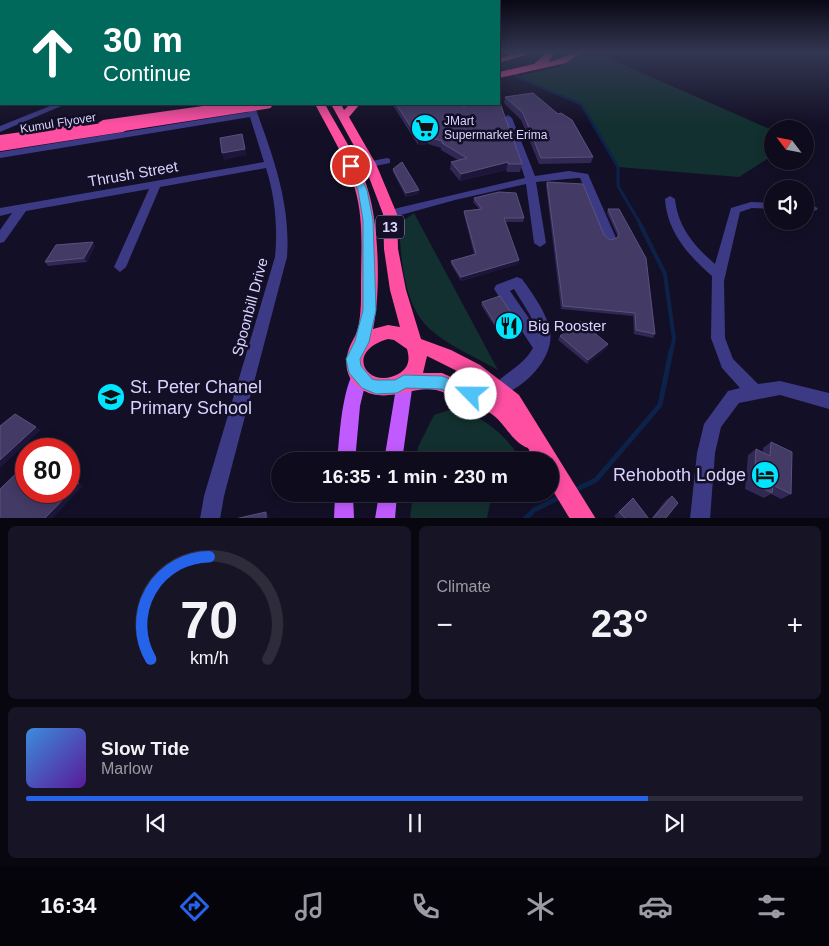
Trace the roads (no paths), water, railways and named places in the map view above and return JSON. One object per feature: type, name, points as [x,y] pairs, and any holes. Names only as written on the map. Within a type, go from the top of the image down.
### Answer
[{"type":"highway","name":"Kumul Flyover","points":[[0,138],[229,105]]},
{"type":"highway","name":"Kumul Flyover","points":[[0,145],[261,105]]},
{"type":"highway","name":"13","points":[[321,105],[357,176],[368,220],[369,310],[362,342]]},
{"type":"highway","name":"13","points":[[337,105],[370,164],[390,214],[391,249],[398,290],[414,344]]},
{"type":"highway","points":[[343,117],[354,105]]},
{"type":"highway","points":[[414,344],[418,363],[414,373],[397,386],[376,387],[367,384],[354,369],[353,359],[362,342],[370,336],[388,332],[398,333],[414,344],[433,350],[464,366],[500,389],[521,413],[541,452]]},
{"type":"highway","points":[[404,382],[442,382],[498,407],[539,452]]},
{"type":"highway","points":[[559,480],[584,518]]},
{"type":"main road","points":[[347,452],[352,406],[359,377]]},
{"type":"main road","points":[[394,452],[404,382]]},
{"type":"main road","points":[[344,502],[344,518]]},
{"type":"main road","points":[[385,518],[387,502]]},
{"type":"street","points":[[0,129],[41,107],[55,105]]},
{"type":"street","points":[[0,155],[251,109]]},
{"type":"street","name":"Spoonbill Drive","points":[[210,518],[214,496],[281,257],[283,234],[272,164],[251,109]]},
{"type":"street","points":[[508,118],[531,180],[540,243]]},
{"type":"street","points":[[370,164],[387,160]]},
{"type":"street","name":"Thrush Street","points":[[0,212],[272,164]]},
{"type":"street","points":[[390,214],[441,198],[531,180],[576,174],[584,176],[610,238]]},
{"type":"street","points":[[120,267],[156,185]]},
{"type":"street","points":[[670,199],[669,213],[679,231],[698,256],[718,274]]},
{"type":"street","points":[[754,392],[727,363],[718,338],[718,274],[735,210],[751,205],[764,206]]},
{"type":"street","points":[[0,239],[22,208]]},
{"type":"street","points":[[500,389],[519,378],[542,349]]},
{"type":"street","points":[[700,518],[706,453],[713,424],[734,396],[780,388],[829,401]]},
{"type":"waterway","points":[[517,76],[581,104],[595,128]]},
{"type":"waterway","points":[[594,126],[618,167],[618,186],[641,225]]},
{"type":"waterway","points":[[640,224],[665,274],[674,339],[671,353]]},
{"type":"waterway","points":[[575,490],[596,480],[660,405],[671,351]]},
{"type":"waterway","points":[[526,518],[534,510],[562,496]]},
{"type":"place","name":"JMart Supermarket Erima","points":[[425,128]]},
{"type":"place","name":"Big Rooster","points":[[509,326]]},
{"type":"place","name":"St. Peter Chanel Primary School","points":[[111,397]]},
{"type":"place","name":"Rehoboth Lodge","points":[[765,475]]}]
